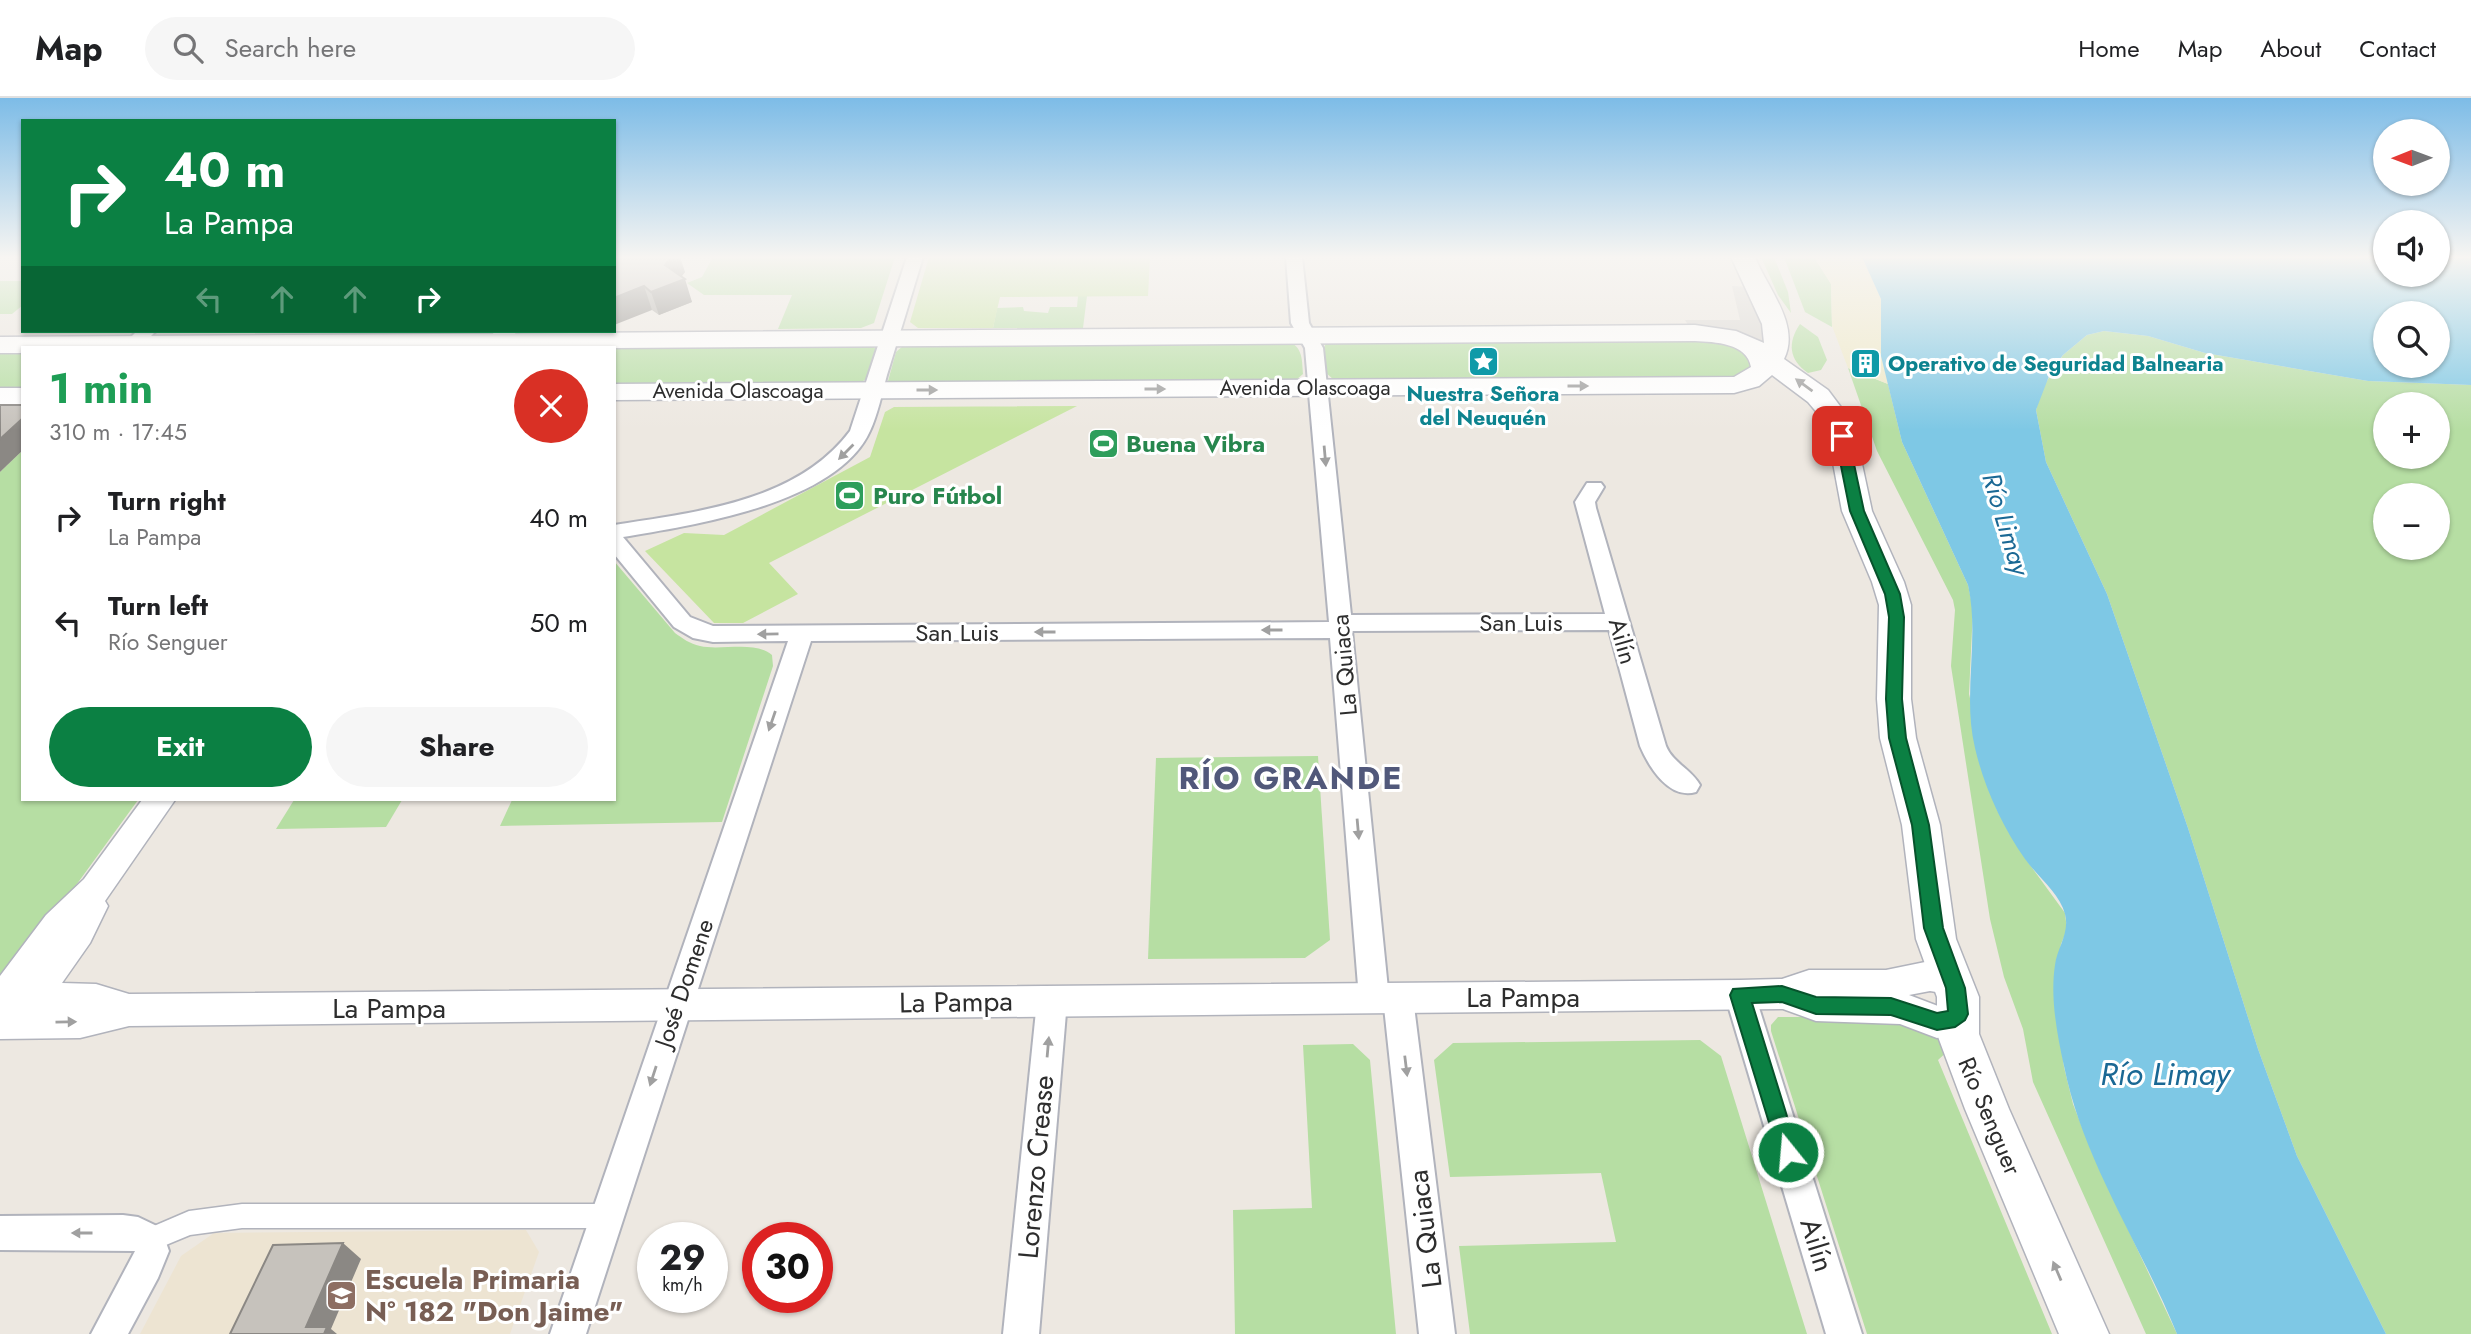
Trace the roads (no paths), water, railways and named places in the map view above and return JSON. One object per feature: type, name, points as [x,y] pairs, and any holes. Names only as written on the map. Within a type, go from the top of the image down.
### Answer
[{"type":"main road","points":[[0,345],[140,337],[890,339],[1695,333],[1735,339],[1764,361],[1775,351],[1777,328],[1771,315]]},
{"type":"main road","name":"Avenida Olascoaga","points":[[616,392],[1723,386],[1754,379],[1764,361]]},
{"type":"main road","name":"Río Senguer","points":[[1764,361],[1818,396],[1832,414],[1844,447],[1861,523],[1893,594],[1896,617],[1894,699],[1898,738],[1921,825],[1936,939],[1957,1001],[1958,1034],[1965,1058],[2084,1334]]},
{"type":"main road","points":[[0,396],[21,396]]},
{"type":"street","points":[[616,532],[732,509],[807,479],[830,466],[854,445],[897,315]]},
{"type":"street","name":"La Quiaca","points":[[1299,315],[1300,323],[1314,348],[1340,626],[1386,998],[1437,1334]]},
{"type":"street","name":"Ailín","points":[[1594,487],[1587,496],[1586,508],[1657,755],[1667,771],[1687,785]]},
{"type":"street","name":"San Luis","points":[[616,542],[682,622],[691,628],[713,634],[1618,622]]},
{"type":"street","name":"José Domene","points":[[568,1334],[802,634]]},
{"type":"street","points":[[7,1008],[78,933],[87,917],[96,889],[158,801]]},
{"type":"street","name":"La Pampa","points":[[7,1008],[79,1022],[129,1010],[1782,994],[1816,1005],[1901,1008],[1937,1022],[1949,1021],[1957,1001]]},
{"type":"street","name":"Ailín","points":[[1740,995],[1844,1334]]},
{"type":"street","name":"Lorenzo Crease","points":[[1021,1334],[1052,1001]]},
{"type":"street","points":[[149,1240],[189,1223],[242,1216],[607,1216]]},
{"type":"street","points":[[0,1233],[123,1232],[138,1234],[149,1240],[152,1251],[146,1266],[108,1334]]},
{"type":"water","name":"Río Limay","points":[[1881,315],[2373,315],[2373,378],[2450,378],[2450,315],[2471,315],[2471,385],[2368,381],[2205,353],[2148,336],[2104,331],[2087,335],[2063,355],[2051,371],[2036,410],[2046,462],[2107,594],[2188,828],[2258,1049],[2297,1156],[2386,1334],[2177,1334],[2099,1169],[2073,1101],[2059,1041],[2054,1003],[2055,965],[2065,934],[2065,914],[2048,885],[2025,859],[1989,792],[1971,728],[1972,626],[1968,585],[1902,442],[1881,356]]},
{"type":"place","name":"Nuestra Señora del Neuquén","points":[[1483,362]]},
{"type":"place","name":"Operativo de Seguridad Balnearia","points":[[1865,364]]},
{"type":"place","name":"Buena Vibra","points":[[1103,443]]},
{"type":"place","name":"Puro Fútbol","points":[[850,495]]},
{"type":"place","name":"Escuela Primaria N° 182 \"Don Jaime\"","points":[[342,1295]]},
{"type":"district","name":"RÍO GRANDE","points":[[1291,778]]}]
